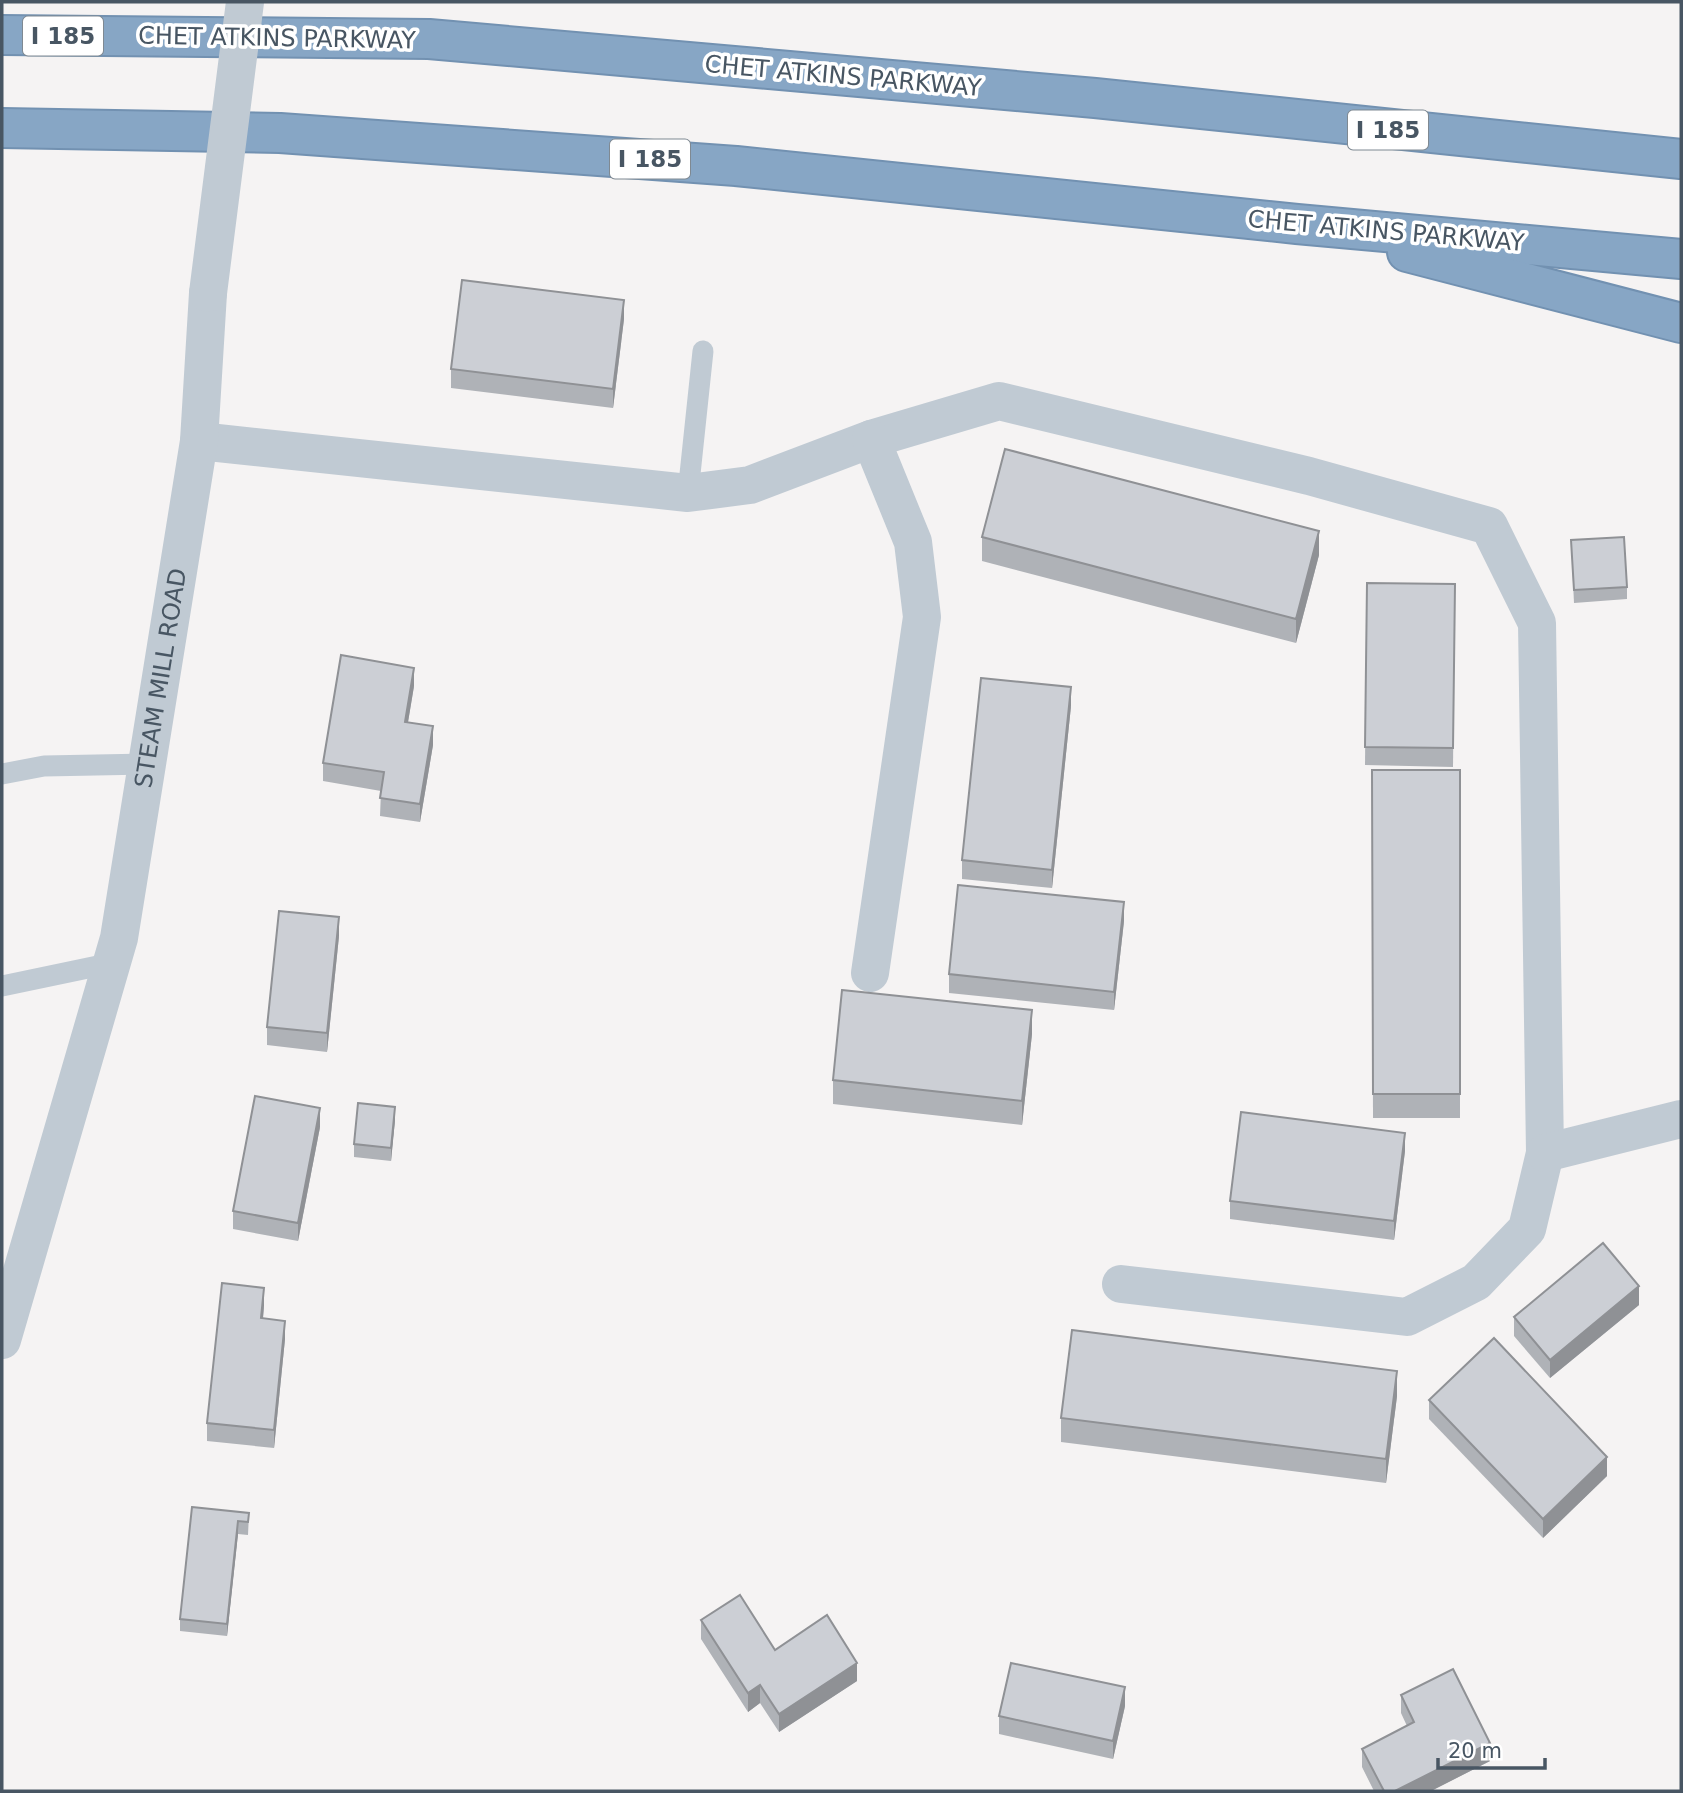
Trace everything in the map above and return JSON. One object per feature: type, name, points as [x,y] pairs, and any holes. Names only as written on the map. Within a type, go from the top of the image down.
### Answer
[{"type":"highway","name":"CHET ATKINS PARKWAY","points":[[2,35],[429,39],[1095,98],[1681,159]]},
{"type":"highway","points":[[1238,114],[1681,135]]},
{"type":"highway","name":"CHET ATKINS PARKWAY","points":[[2,128],[280,133],[695,163],[1681,259]]},
{"type":"highway","points":[[1297,223],[1681,323]]},
{"type":"street","name":"STEAM MILL ROAD","points":[[2,1340],[113,963],[148,764],[199,441],[208,293],[244,2]]},
{"type":"street","points":[[199,441],[688,492],[750,485],[871,439],[999,401],[1308,476],[1489,526],[1537,623],[1545,1153],[1527,1228],[1476,1282],[1407,1317],[1121,1284]]},
{"type":"street","points":[[870,973],[922,618],[913,542],[871,439]]},
{"type":"street","points":[[1545,1153],[1681,1119]]},
{"type":"lane","points":[[688,492],[703,351]]},
{"type":"lane","points":[[2,774],[44,766],[148,764]]},
{"type":"lane","points":[[2,986],[113,963]]},
{"type":"building","points":[[462,280],[624,300],[613,389],[451,369]]},
{"type":"building","points":[[1005,449],[1319,531],[1296,619],[982,537]]},
{"type":"building","points":[[1624,537],[1627,587],[1574,590],[1571,540]]},
{"type":"building","points":[[1367,583],[1455,584],[1453,748],[1365,747]]},
{"type":"building","points":[[341,655],[414,668],[405,722],[433,726],[420,804],[380,798],[384,772],[323,763]]},
{"type":"building","points":[[981,678],[1071,687],[1052,870],[962,860]]},
{"type":"building","points":[[1372,770],[1460,770],[1460,1094],[1373,1094]]},
{"type":"building","points":[[958,885],[1124,902],[1114,992],[949,974]]},
{"type":"building","points":[[279,911],[339,917],[327,1033],[267,1027]]},
{"type":"building","points":[[842,990],[1032,1010],[1022,1101],[833,1080]]},
{"type":"building","points":[[255,1096],[320,1108],[298,1223],[233,1211]]},
{"type":"building","points":[[358,1103],[395,1107],[391,1148],[354,1144]]},
{"type":"building","points":[[1241,1112],[1405,1133],[1394,1221],[1230,1201]]},
{"type":"building","points":[[1603,1243],[1639,1286],[1550,1360],[1514,1317]]},
{"type":"building","points":[[222,1283],[264,1288],[261,1318],[285,1321],[274,1430],[207,1423]]},
{"type":"building","points":[[1072,1330],[1397,1371],[1386,1459],[1061,1418]]},
{"type":"building","points":[[1494,1338],[1607,1457],[1543,1519],[1429,1400]]},
{"type":"building","points":[[192,1507],[249,1513],[248,1522],[238,1521],[227,1624],[180,1619]]},
{"type":"building","points":[[740,1595],[775,1650],[827,1615],[857,1663],[779,1714],[760,1685],[748,1693],[701,1620]]},
{"type":"building","points":[[1011,1663],[1125,1687],[1113,1741],[999,1716]]},
{"type":"building","points":[[1453,1669],[1490,1743],[1395,1791],[1384,1791],[1362,1749],[1414,1722],[1401,1695]]}]
